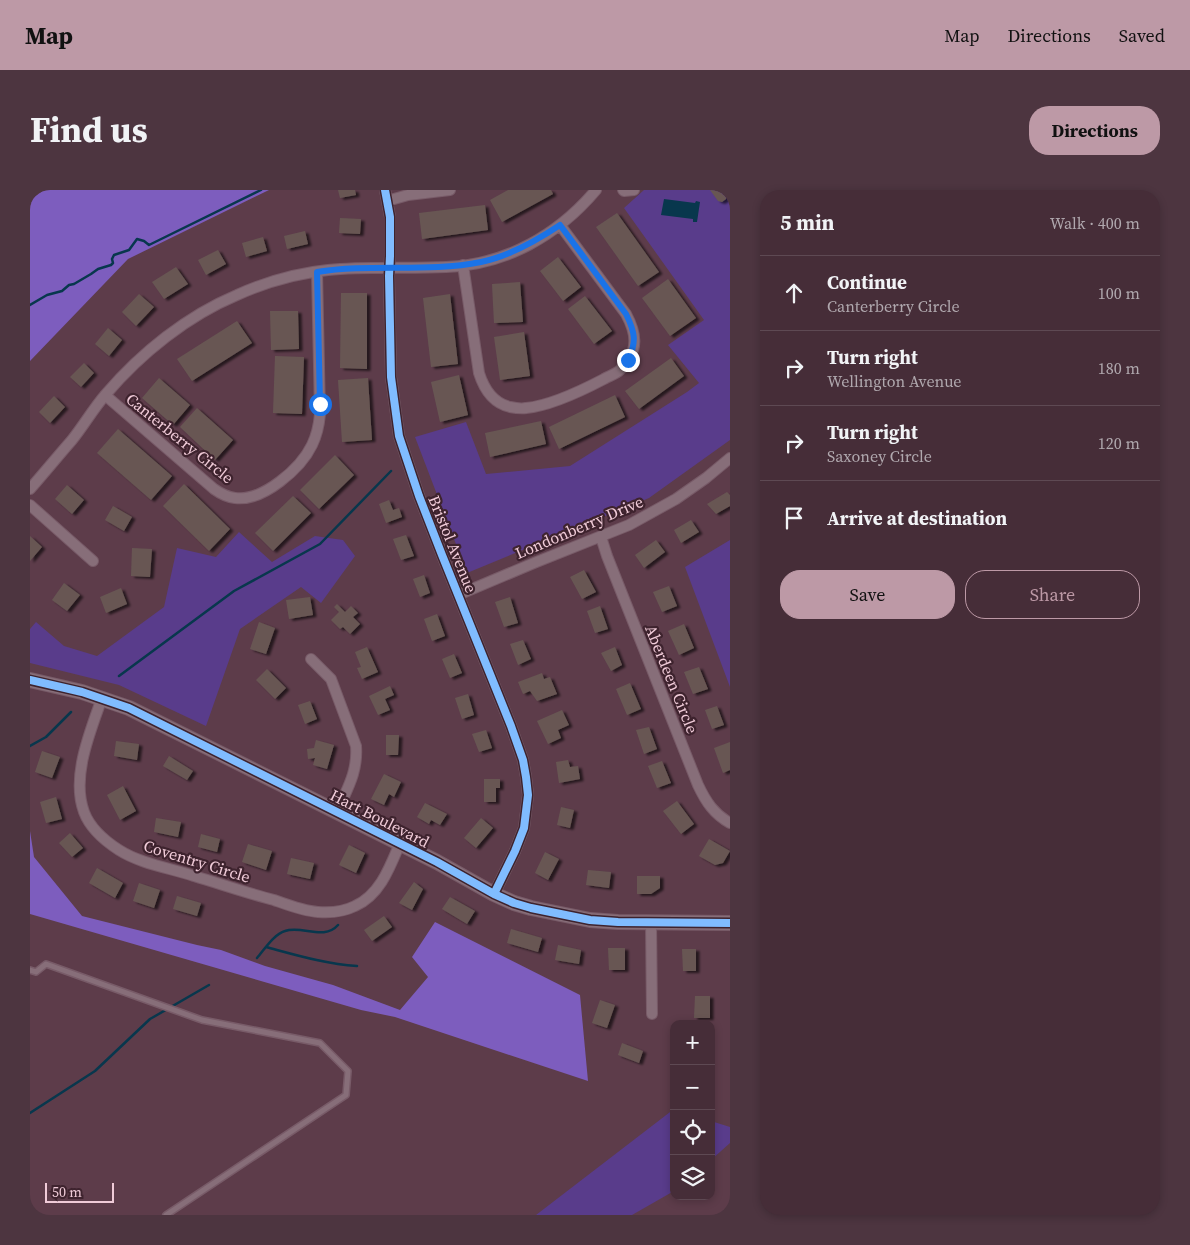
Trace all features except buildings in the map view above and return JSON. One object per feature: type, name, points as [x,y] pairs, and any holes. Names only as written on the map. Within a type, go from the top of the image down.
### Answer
[{"type":"street","points":[[386,195],[408,195],[450,190]]},
{"type":"street","points":[[30,489],[118,380],[154,347],[180,327],[216,305],[235,295],[273,281],[317,272],[345,269],[448,267],[483,262],[531,244],[560,225],[584,204],[596,190]]},
{"type":"street","points":[[623,190],[634,190]]},
{"type":"street","name":"Bristol Avenue","points":[[386,195],[390,217],[391,377],[399,436],[419,496],[511,726],[523,760],[526,777],[528,795],[524,828],[494,894]]},
{"type":"street","points":[[463,265],[479,372],[482,384],[488,394],[498,402],[510,407],[524,409],[567,396],[620,370],[628,360],[635,341],[626,314],[560,225]]},
{"type":"street","name":"Canterberry Circle","points":[[105,395],[210,486],[225,496],[237,499],[248,498],[268,490],[278,484],[306,454],[312,445],[319,425],[317,272]]},
{"type":"street","name":"Londonberry Drive","points":[[458,595],[644,518],[676,499],[730,458]]},
{"type":"street","points":[[30,506],[93,561]]},
{"type":"street","name":"Aberdeen Circle","points":[[601,537],[698,785],[705,800],[730,823]]},
{"type":"street","points":[[311,660],[331,679],[356,746],[355,770],[337,812]]},
{"type":"street","name":"Hart Boulevard","points":[[30,680],[82,692],[120,704],[140,713],[400,843],[494,894],[531,908],[590,920],[730,923]]},
{"type":"street","name":"Coventry Circle","points":[[102,698],[87,744],[80,772],[79,786],[84,812],[98,834],[120,851],[148,862],[257,896],[302,909],[331,913],[356,906],[367,898],[390,868],[400,843]]},
{"type":"street","points":[[651,922],[652,1014]]},
{"type":"lane","points":[[30,970],[36,972],[46,964],[202,1020],[320,1043],[348,1071],[346,1095],[166,1215]]},
{"type":"shaded area","points":[[44,190],[269,190],[128,259],[30,361],[30,200]]},
{"type":"shaded area","points":[[644,190],[730,190],[730,440],[649,498],[467,573],[415,437],[466,422],[486,474],[570,466],[699,383],[668,345],[704,320],[624,208]]},
{"type":"shaded area","points":[[239,532],[272,562],[315,536],[343,540],[355,556],[321,603],[301,587],[240,629],[206,726],[119,685],[30,663],[30,629],[36,622],[64,646],[97,656],[164,607],[177,548],[216,557]]},
{"type":"shaded area","points":[[730,540],[730,687],[685,567]]},
{"type":"shaded area","points":[[30,831],[34,857],[82,916],[221,950],[265,966],[333,985],[400,1010],[428,977],[412,957],[435,922],[580,995],[588,1081],[395,1017],[361,1010],[30,914]]},
{"type":"shaded area","points":[[670,1112],[670,1193],[632,1215],[536,1215]]},
{"type":"shaded area","points":[[715,1122],[730,1127],[730,1143],[715,1156]]},
{"type":"water","points":[[664,199],[700,202],[697,222],[693,222],[693,219],[661,215]]},
{"type":"waterway","points":[[30,305],[47,295],[62,291],[98,269],[111,265],[114,255],[129,250],[137,239],[149,245],[261,190]]},
{"type":"waterway","points":[[119,676],[234,591],[320,544],[391,471]]},
{"type":"waterway","points":[[30,746],[46,737],[71,712]]},
{"type":"waterway","points":[[257,958],[273,939],[285,931],[326,932],[338,925]]},
{"type":"waterway","points":[[266,947],[322,961],[357,966]]},
{"type":"waterway","points":[[30,1113],[95,1071],[150,1019],[209,985]]},
{"type":"cycle path","points":[[385,190],[390,217],[391,377],[399,436],[419,496],[511,726],[523,760],[526,777],[528,795],[524,828],[494,894]]},
{"type":"cycle path","points":[[30,680],[82,692],[129,708],[437,862],[514,903],[590,920],[730,923]]},
{"type":"route","points":[[320,404],[317,272],[361,268],[448,267],[483,262],[531,244],[560,225],[626,314],[635,341],[628,360]]}]
